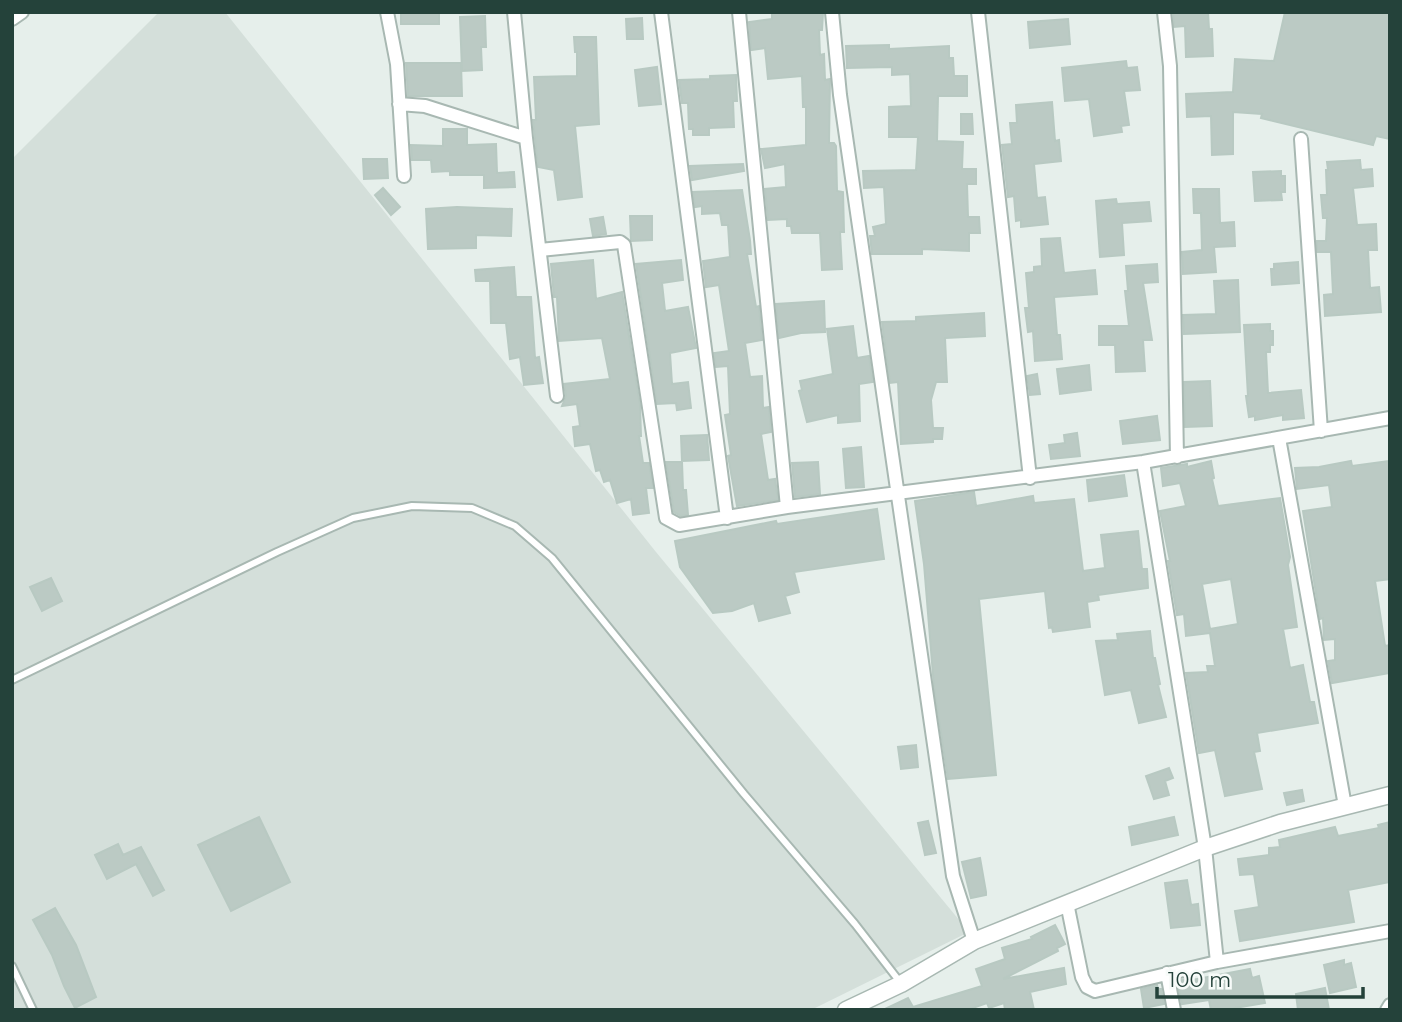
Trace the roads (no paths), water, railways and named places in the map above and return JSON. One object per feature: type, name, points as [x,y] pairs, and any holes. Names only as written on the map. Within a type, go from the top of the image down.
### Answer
[{"type":"street","points":[[12,19],[22,12]]},
{"type":"street","points":[[387,12],[397,64],[404,176]]},
{"type":"street","points":[[514,12],[557,397]]},
{"type":"street","points":[[661,12],[727,518]]},
{"type":"street","points":[[739,12],[787,508]]},
{"type":"street","points":[[832,12],[840,95],[953,876],[974,941]]},
{"type":"street","points":[[978,12],[1030,478]]},
{"type":"street","points":[[1164,12],[1170,66],[1177,457]]},
{"type":"street","points":[[399,104],[425,106],[526,138]]},
{"type":"street","points":[[1301,139],[1321,430]]},
{"type":"street","points":[[540,250],[620,242],[624,245],[666,518],[679,525],[787,508],[1177,457],[1390,418]]},
{"type":"street","points":[[1279,438],[1345,806]]},
{"type":"street","points":[[1143,462],[1205,848],[1217,962]]},
{"type":"street","points":[[846,1010],[901,984],[974,941],[1205,848],[1280,823],[1390,795]]},
{"type":"street","points":[[1067,903],[1082,977],[1087,987],[1095,991],[1217,962],[1390,932]]},
{"type":"street","points":[[1167,974],[1174,1010]]},
{"type":"street","points":[[1387,1010],[1390,1004]]},
{"type":"lane","points":[[12,680],[353,517],[412,506],[472,508],[515,526],[552,558],[744,794],[862,933],[901,984]]},
{"type":"lane","points":[[12,966],[33,1010]]}]
